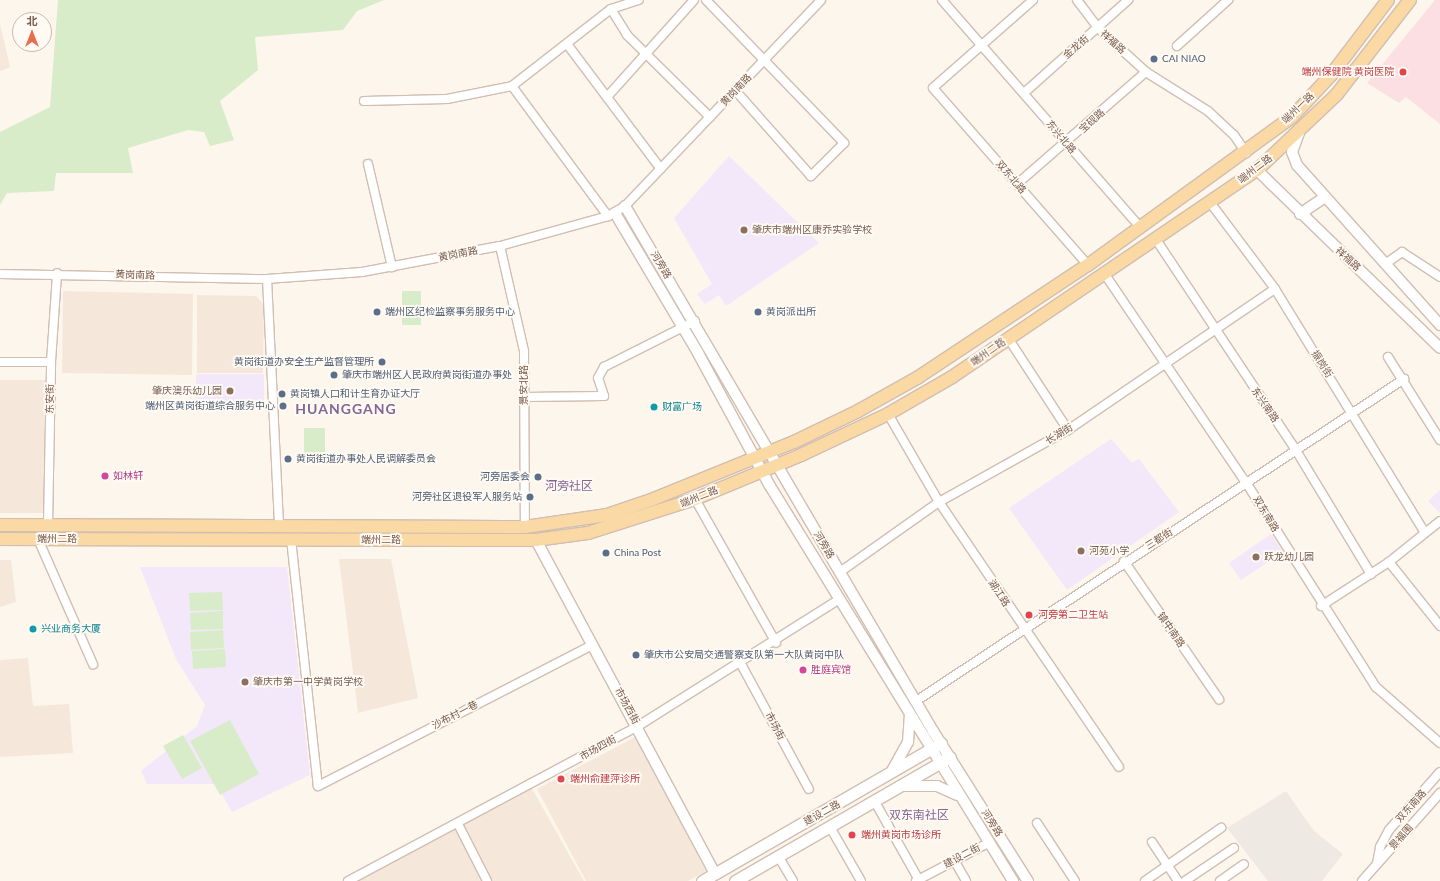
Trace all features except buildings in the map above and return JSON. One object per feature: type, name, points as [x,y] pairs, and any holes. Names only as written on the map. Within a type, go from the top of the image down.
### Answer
[{"type":"main road","name":"端州一路","points":[[1246,153],[1293,116],[1322,85],[1388,0]]},
{"type":"main road","name":"端州一路","points":[[1299,133],[1337,94],[1410,0]]},
{"type":"main road","name":"端州二路","points":[[0,539],[536,540],[588,533],[695,499],[801,455],[888,414],[952,377],[1209,201],[1257,170],[1299,133]]},
{"type":"main road","name":"端州二路","points":[[0,525],[525,527],[607,514],[794,442],[917,378],[1088,265],[1246,153]]},
{"type":"main road","points":[[794,442],[801,455]]},
{"type":"main road","points":[[713,474],[718,489]]},
{"type":"main road","name":"建设二路","points":[[702,881],[854,796],[889,773],[941,743]]},
{"type":"main road","name":"建设二路","points":[[735,881],[950,757]]},
{"type":"main road","points":[[854,796],[862,809]]},
{"type":"street","points":[[364,101],[447,98],[512,86],[611,9],[639,0]]},
{"type":"street","points":[[606,97],[694,0]]},
{"type":"street","points":[[706,0],[766,58],[844,144],[811,176],[735,90]]},
{"type":"street","name":"黄岗南路","points":[[0,274],[57,273],[267,279],[392,267],[500,246],[612,215],[625,206],[820,0]]},
{"type":"street","points":[[942,0],[982,46],[1033,0]]},
{"type":"street","name":"祥福路","points":[[1077,0],[1098,28],[1146,72],[1208,111],[1234,135],[1246,153]]},
{"type":"street","name":"金龙街","points":[[1024,93],[1128,0]]},
{"type":"street","points":[[1177,46],[1228,0]]},
{"type":"street","points":[[611,9],[627,35],[710,117]]},
{"type":"street","points":[[567,44],[660,169]]},
{"type":"street","name":"双东北路","points":[[982,46],[933,88],[1088,265]]},
{"type":"street","name":"东兴北路","points":[[982,46],[1024,93],[1066,144],[1141,228]]},
{"type":"street","name":"宝砚路","points":[[1017,184],[1066,144],[1146,72]]},
{"type":"street","name":"河旁路","points":[[512,86],[612,215],[683,327],[754,458],[910,712],[957,795],[1013,881]]},
{"type":"street","points":[[1299,133],[1292,152],[1325,197],[1440,325]]},
{"type":"street","points":[[368,164],[392,267]]},
{"type":"street","name":"祥福路","points":[[1257,170],[1300,214],[1440,348]]},
{"type":"street","points":[[1300,214],[1325,197]]},
{"type":"street","name":"振岗街","points":[[1209,201],[1275,289],[1352,411],[1425,533]]},
{"type":"street","name":"河旁路","points":[[625,206],[695,321],[776,465],[941,743],[1028,881]]},
{"type":"street","name":"东兴南路","points":[[1155,238],[1215,331],[1297,452],[1371,574]]},
{"type":"street","name":"景安北路","points":[[500,246],[524,351],[525,527]]},
{"type":"street","points":[[1385,264],[1402,252],[1440,277]]},
{"type":"street","name":"东安街","points":[[48,525],[51,362],[57,273]]},
{"type":"street","name":"双东南路","points":[[1104,273],[1247,484],[1322,606],[1376,687],[1440,743]]},
{"type":"street","points":[[267,279],[279,526]]},
{"type":"street","name":"长湖街","points":[[840,572],[939,502],[1068,430],[1275,289]]},
{"type":"street","points":[[524,397],[604,396],[598,378],[604,367],[695,321]]},
{"type":"street","points":[[1008,338],[1068,430]]},
{"type":"street","points":[[1388,357],[1404,379],[1440,440]]},
{"type":"street","points":[[0,362],[51,362]]},
{"type":"street","name":"三都街","points":[[916,701],[1124,561],[1297,452],[1352,411],[1404,379]]},
{"type":"street","name":"湖江路","points":[[888,414],[939,502],[1023,629],[1119,768]]},
{"type":"street","points":[[695,499],[776,643]]},
{"type":"street","points":[[1322,606],[1389,562],[1440,521]]},
{"type":"street","points":[[38,539],[93,664]]},
{"type":"street","name":"沙布村一巷","points":[[291,539],[318,786],[592,644]]},
{"type":"street","name":"市场西街","points":[[536,540],[638,726],[715,874]]},
{"type":"street","name":"镇中南路","points":[[1124,561],[1219,699]]},
{"type":"street","points":[[1389,562],[1440,626]]},
{"type":"street","name":"市场四街","points":[[348,881],[458,824],[638,726],[776,643],[840,600]]},
{"type":"street","name":"市场街","points":[[741,664],[810,789]]},
{"type":"street","points":[[889,773],[900,762],[908,742],[910,712]]},
{"type":"street","name":"双东南路","points":[[1377,863],[1380,847],[1389,830],[1440,772]]},
{"type":"street","points":[[902,786],[937,786],[957,795]]},
{"type":"street","name":"景福围","points":[[1362,881],[1440,793]]},
{"type":"street","points":[[874,802],[917,880]]},
{"type":"street","points":[[1037,823],[1075,881]]},
{"type":"street","points":[[458,824],[487,881]]},
{"type":"street","points":[[830,827],[861,881]]},
{"type":"street","points":[[1145,881],[1221,828]]},
{"type":"street","points":[[1152,842],[1178,881]]},
{"type":"street","name":"建设二街","points":[[917,880],[988,843]]},
{"type":"street","points":[[1185,881],[1234,848]]},
{"type":"street","points":[[778,856],[793,881]]},
{"type":"street","points":[[954,860],[966,881]]},
{"type":"street","points":[[1220,881],[1244,864]]},
{"type":"shaded area","points":[[1435,0],[1440,0],[1440,124],[1406,97],[1399,103],[1367,83]]},
{"type":"shaded area","points":[[0,24],[10,67],[0,71]]},
{"type":"shaded area","name":"肇庆市端州区康乔实验学校","points":[[729,156],[819,243],[726,306],[719,295],[705,304],[697,294],[712,284],[674,218]]},
{"type":"shaded area","points":[[63,291],[193,294],[192,375],[62,373]]},
{"type":"shaded area","points":[[197,295],[256,296],[264,305],[263,373],[197,373]]},
{"type":"shaded area","name":"肇庆澳乐幼儿园","points":[[196,374],[264,374],[264,408],[196,408]]},
{"type":"shaded area","points":[[0,380],[45,380],[44,513],[0,513]]},
{"type":"shaded area","name":"河苑小学","points":[[1111,439],[1132,463],[1139,459],[1179,512],[1067,590],[1009,508]]},
{"type":"shaded area","points":[[1440,490],[1440,513],[1428,501]]},
{"type":"shaded area","name":"跃龙幼儿园","points":[[1271,534],[1283,552],[1241,580],[1229,563]]},
{"type":"shaded area","points":[[339,559],[391,559],[418,698],[358,713]]},
{"type":"shaded area","points":[[0,560],[11,560],[16,602],[0,607]]},
{"type":"shaded area","name":"肇庆市第一中学黄岗学校","points":[[140,567],[287,567],[310,775],[232,812],[216,784],[147,784],[141,771],[197,726],[205,705],[176,659]]},
{"type":"shaded area","points":[[28,658],[33,706],[69,704],[73,753],[0,757],[0,660]]},
{"type":"shaded area","points":[[635,737],[706,871],[688,881],[586,881],[537,789]]},
{"type":"shaded area","points":[[530,785],[584,881],[347,881]]},
{"type":"shaded area","points":[[1286,791],[1314,831],[1343,854],[1322,881],[1268,881],[1227,828]]},
{"type":"green space","points":[[58,0],[384,0],[357,11],[343,30],[255,37],[258,70],[220,101],[234,140],[210,146],[204,132],[188,130],[128,148],[133,173],[56,173],[54,191],[7,193],[0,205],[0,132],[50,107]]},
{"type":"green space","points":[[402,291],[421,291],[421,325],[402,325]]},
{"type":"green space","points":[[304,428],[325,428],[325,463],[304,463]]},
{"type":"green space","points":[[222,592],[223,610],[190,611],[189,593]]},
{"type":"green space","points":[[223,611],[223,629],[191,630],[190,613]]},
{"type":"green space","points":[[223,630],[224,648],[191,650],[190,632]]},
{"type":"green space","points":[[225,649],[226,667],[193,669],[192,651]]},
{"type":"green space","points":[[230,720],[259,774],[220,795],[190,741]]},
{"type":"green space","points":[[183,735],[202,768],[182,779],[163,746]]},
{"type":"place","name":"CAI NIAO","points":[[1154,59]]},
{"type":"place","name":"端州保健院 黄岗医院","points":[[1403,72]]},
{"type":"place","name":"肇庆市端州区康乔实验学校","points":[[744,230]]},
{"type":"place","name":"端州区纪检监察事务服务中心","points":[[377,312]]},
{"type":"place","name":"黄岗派出所","points":[[758,312]]},
{"type":"place","name":"黄岗街道办安全生产监督管理所","points":[[382,362]]},
{"type":"place","name":"肇庆市端州区人民政府黄岗街道办事处","points":[[334,375]]},
{"type":"place","name":"肇庆澳乐幼儿园","points":[[230,391]]},
{"type":"place","name":"黄岗镇人口和计生育办证大厅","points":[[282,394]]},
{"type":"place","name":"端州区黄岗街道综合服务中心","points":[[283,406]]},
{"type":"place","name":"财富广场","points":[[654,407]]},
{"type":"place","name":"黄岗街道办事处人民调解委员会","points":[[288,459]]},
{"type":"place","name":"如林轩","points":[[105,476]]},
{"type":"place","name":"河旁居委会","points":[[538,477]]},
{"type":"place","name":"河旁社区退役军人服务站","points":[[530,497]]},
{"type":"place","name":"河苑小学","points":[[1081,551]]},
{"type":"place","name":"China Post","points":[[606,553]]},
{"type":"place","name":"跃龙幼儿园","points":[[1256,557]]},
{"type":"place","name":"河旁第二卫生站","points":[[1029,615]]},
{"type":"place","name":"兴业商务大厦","points":[[33,629]]},
{"type":"place","name":"肇庆市公安局交通警察支队第一大队黄岗中队","points":[[636,655]]},
{"type":"place","name":"胜庭宾馆","points":[[803,670]]},
{"type":"place","name":"肇庆市第一中学黄岗学校","points":[[245,682]]},
{"type":"place","name":"端州俞建萍诊所","points":[[561,779]]},
{"type":"place","name":"端州黄岗市场诊所","points":[[852,835]]},
{"type":"district","name":"HUANGGANG","points":[[346,409]]},
{"type":"district","name":"河旁社区","points":[[569,486]]},
{"type":"district","name":"双东南社区","points":[[919,815]]}]
